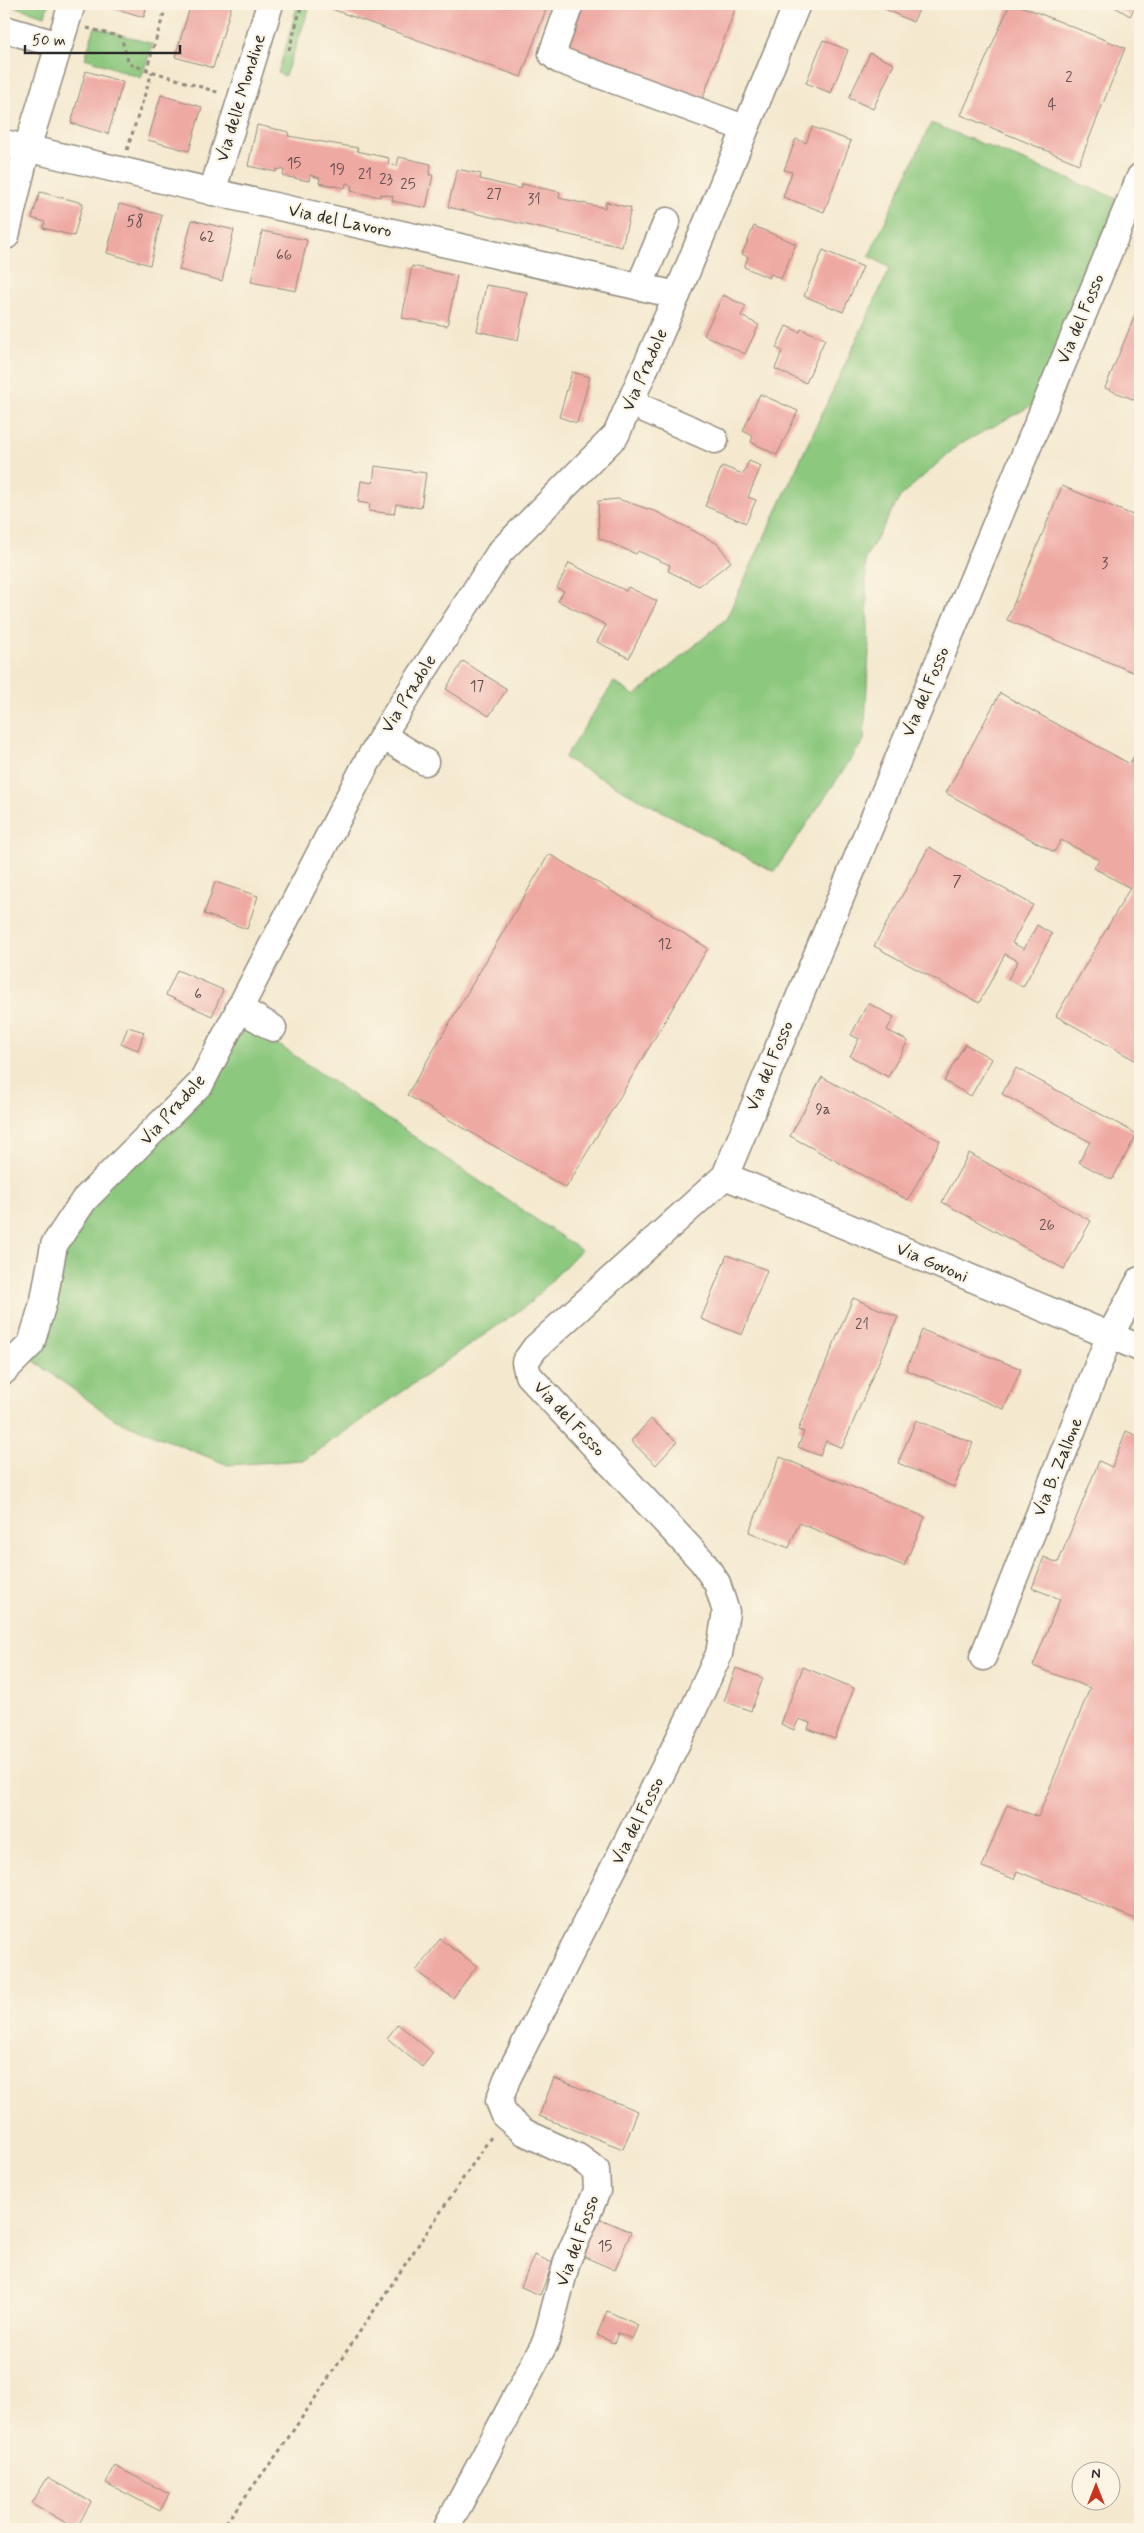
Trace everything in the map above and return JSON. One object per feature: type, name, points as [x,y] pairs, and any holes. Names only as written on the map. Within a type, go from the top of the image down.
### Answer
[{"type":"street","name":"Via delle Mondine","points":[[212,192],[270,4]]},
{"type":"street","points":[[570,4],[552,54],[559,60],[744,128]]},
{"type":"street","name":"Via Pradole","points":[[4,1371],[31,1344],[44,1300],[54,1245],[84,1200],[201,1083],[383,736],[500,552],[616,435],[677,295],[744,128],[797,4]]},
{"type":"street","points":[[4,28],[66,24],[16,146],[6,236]]},
{"type":"street","name":"Via del Lavoro","points":[[16,146],[212,192],[677,295]]},
{"type":"street","name":"Via del Fosso","points":[[446,2529],[546,2341],[567,2260],[597,2191],[596,2170],[578,2157],[524,2132],[506,2116],[499,2101],[507,2079],[690,1717],[719,1654],[726,1612],[717,1583],[702,1561],[528,1375],[525,1362],[535,1348],[724,1176],[1140,177]]},
{"type":"street","points":[[639,287],[667,221]]},
{"type":"street","points":[[631,403],[715,440]]},
{"type":"street","points":[[383,736],[426,762]]},
{"type":"street","points":[[239,1008],[273,1028]]},
{"type":"street","name":"Via Govoni","points":[[724,1176],[1109,1337],[1140,1348]]},
{"type":"street","name":"Via B. Zallone","points":[[982,1657],[1109,1337],[1140,1280]]},
{"type":"path","points":[[146,71],[167,4]]},
{"type":"path","points":[[289,50],[302,4]]},
{"type":"path","points":[[66,24],[121,37],[129,64],[146,71],[240,99]]},
{"type":"path","points":[[120,170],[152,72]]},
{"type":"path","points":[[221,2529],[278,2454],[506,2116]]},
{"type":"green space","points":[[6,4],[48,4],[45,16]]},
{"type":"green space","points":[[298,4],[311,4],[285,76],[278,73]]},
{"type":"green space","points":[[95,27],[153,44],[141,78],[85,58]]},
{"type":"green space","points":[[931,123],[1120,200],[1040,401],[957,446],[900,497],[865,559],[869,651],[864,740],[774,872],[564,758],[614,682],[635,696],[726,619],[890,268],[869,256]]},
{"type":"green space","points":[[242,1020],[581,1250],[530,1303],[304,1460],[228,1465],[114,1419],[30,1358],[63,1252],[93,1203]]},
{"type":"building","points":[[107,4],[147,4],[144,17],[106,6]]},
{"type":"building","points":[[191,4],[232,4],[213,68],[175,57]]},
{"type":"building","points":[[327,4],[548,4],[521,77],[326,7]]},
{"type":"building","points":[[579,4],[737,4],[702,100],[563,49]]},
{"type":"building","points":[[874,4],[922,4],[913,22]]},
{"type":"building","points":[[1010,4],[1016,4],[1125,48],[1079,164],[961,115]]},
{"type":"building","points":[[1110,4],[1137,4],[1130,16]]},
{"type":"building","points":[[823,40],[848,50],[831,93],[806,83]]},
{"type":"building","points":[[870,53],[894,64],[873,109],[849,98]]},
{"type":"building","points":[[86,71],[123,82],[108,134],[71,123]]},
{"type":"building","points":[[161,95],[202,107],[189,151],[148,140]]},
{"type":"building","points":[[257,125],[289,132],[288,136],[358,148],[357,151],[389,158],[388,164],[397,166],[399,157],[431,164],[429,175],[433,175],[426,208],[392,201],[393,196],[381,194],[380,197],[351,191],[352,185],[346,183],[345,188],[319,183],[320,178],[310,175],[309,181],[283,176],[284,170],[277,169],[276,172],[248,166]]},
{"type":"building","points":[[812,127],[851,141],[824,212],[783,197],[792,172],[784,170],[796,139],[806,143]]},
{"type":"building","points":[[457,169],[481,174],[480,179],[521,189],[522,184],[560,192],[559,198],[605,208],[606,202],[631,208],[622,247],[448,207]]},
{"type":"building","points":[[40,192],[83,203],[74,236],[43,228],[45,222],[32,218]]},
{"type":"building","points":[[119,204],[162,215],[150,265],[107,253]]},
{"type":"building","points":[[192,220],[234,230],[222,281],[179,270]]},
{"type":"building","points":[[754,226],[796,244],[781,279],[771,274],[769,278],[744,267],[748,257],[742,254]]},
{"type":"building","points":[[262,231],[307,240],[296,291],[251,282]]},
{"type":"building","points":[[823,250],[863,267],[843,312],[804,296]]},
{"type":"building","points":[[412,266],[457,276],[447,326],[402,318]]},
{"type":"building","points":[[486,285],[527,292],[518,340],[477,331]]},
{"type":"building","points":[[723,295],[746,306],[741,316],[759,325],[745,354],[704,335]]},
{"type":"building","points":[[1140,303],[1140,402],[1105,388]]},
{"type":"building","points":[[786,326],[800,332],[801,329],[825,339],[806,383],[775,369],[782,351],[776,348]]},
{"type":"building","points":[[572,372],[590,377],[577,423],[559,417]]},
{"type":"building","points":[[760,394],[798,411],[777,455],[751,442],[753,436],[743,431]]},
{"type":"building","points":[[749,461],[761,466],[748,497],[756,500],[746,523],[705,506],[722,466],[743,474]]},
{"type":"building","points":[[375,466],[426,473],[421,508],[396,504],[394,514],[369,511],[370,504],[358,502],[361,481],[373,483]]},
{"type":"building","points":[[1062,486],[1140,518],[1140,675],[1007,620]]},
{"type":"building","points":[[618,499],[657,512],[718,544],[731,562],[699,586],[668,571],[670,565],[638,551],[636,554],[599,538],[598,501]]},
{"type":"building","points":[[569,563],[626,591],[628,587],[657,601],[629,658],[597,642],[606,625],[558,601],[564,591],[557,588]]},
{"type":"building","points":[[463,661],[507,689],[489,716],[446,689]]},
{"type":"building","points":[[1000,693],[1130,764],[1136,751],[1140,753],[1140,1063],[1056,1016],[1130,888],[1094,868],[1099,860],[1061,840],[1054,852],[946,793]]},
{"type":"building","points":[[929,847],[1033,905],[1012,943],[1024,949],[1037,925],[1052,934],[1023,987],[1008,979],[1018,961],[1005,954],[979,1003],[874,946]]},
{"type":"building","points":[[549,854],[708,948],[566,1188],[407,1095]]},
{"type":"building","points":[[215,882],[258,896],[247,929],[204,914]]},
{"type":"building","points":[[177,970],[223,990],[212,1016],[166,995]]},
{"type":"building","points":[[868,1003],[894,1017],[887,1030],[908,1041],[888,1077],[850,1056],[859,1039],[851,1035]]},
{"type":"building","points":[[128,1027],[144,1032],[138,1050],[121,1044]]},
{"type":"building","points":[[965,1044],[992,1059],[971,1096],[944,1081]]},
{"type":"building","points":[[1016,1068],[1137,1134],[1112,1180],[1079,1162],[1090,1142],[1002,1094]]},
{"type":"building","points":[[822,1077],[940,1141],[908,1200],[790,1136]]},
{"type":"building","points":[[969,1153],[1091,1221],[1064,1269],[942,1202]]},
{"type":"building","points":[[727,1255],[767,1270],[742,1335],[701,1319]]},
{"type":"building","points":[[853,1298],[898,1317],[842,1448],[826,1441],[820,1456],[798,1447],[804,1432],[798,1430]]},
{"type":"building","points":[[922,1330],[1021,1369],[1004,1409],[906,1370]]},
{"type":"building","points":[[651,1419],[677,1442],[656,1465],[631,1441]]},
{"type":"building","points":[[916,1420],[973,1443],[954,1487],[898,1463]]},
{"type":"building","points":[[1126,1431],[1140,1437],[1140,1921],[1017,1871],[1014,1879],[982,1867],[1007,1805],[1038,1817],[1090,1688],[1033,1666],[1060,1599],[1032,1588],[1044,1557],[1058,1563],[1099,1461],[1112,1467]]},
{"type":"building","points":[[780,1457],[925,1517],[904,1566],[799,1523],[789,1548],[749,1532]]},
{"type":"building","points":[[803,1667],[854,1688],[835,1739],[808,1729],[810,1723],[799,1719],[794,1730],[781,1724]]},
{"type":"building","points":[[736,1668],[763,1678],[751,1711],[724,1701]]},
{"type":"building","points":[[440,1939],[477,1966],[453,1998],[416,1971]]},
{"type":"building","points":[[398,2024],[433,2053],[422,2067],[387,2038]]},
{"type":"building","points":[[554,2078],[638,2111],[623,2149],[539,2116]]},
{"type":"building","points":[[589,2214],[631,2232],[615,2270],[573,2252]]},
{"type":"building","points":[[534,2255],[553,2263],[540,2295],[521,2287]]},
{"type":"building","points":[[607,2311],[638,2325],[632,2339],[618,2333],[614,2343],[597,2335]]},
{"type":"building","points":[[115,2466],[169,2494],[160,2511],[106,2483]]},
{"type":"building","points":[[48,2477],[91,2502],[76,2529],[32,2503]]}]
